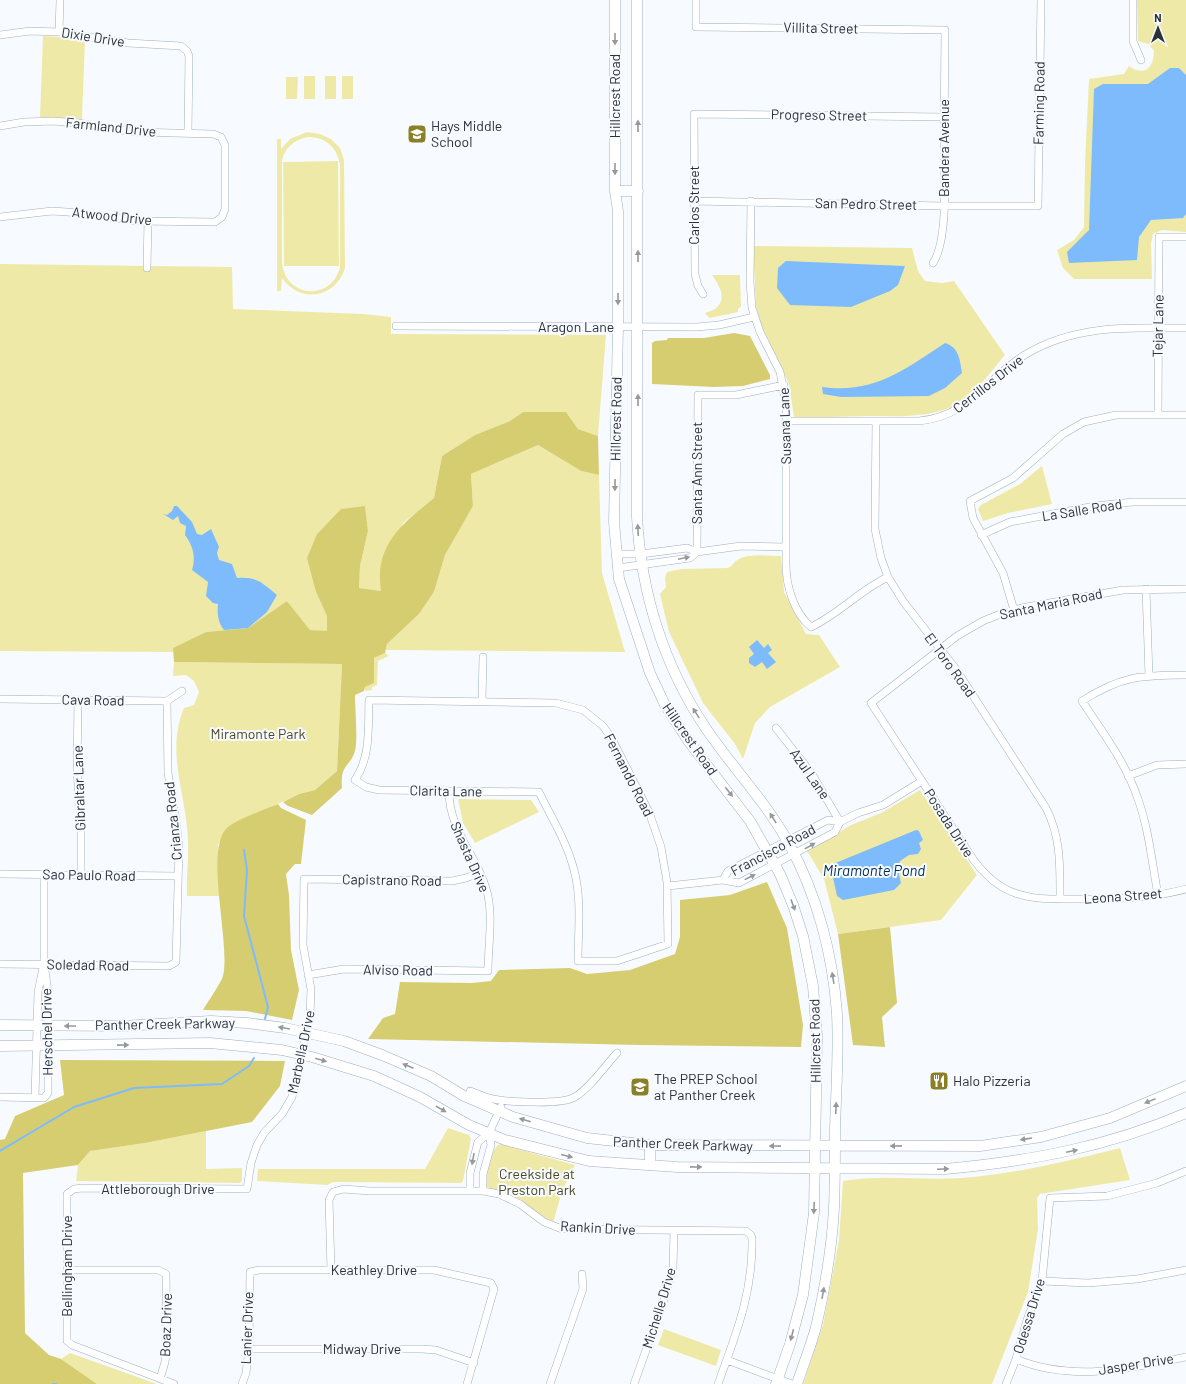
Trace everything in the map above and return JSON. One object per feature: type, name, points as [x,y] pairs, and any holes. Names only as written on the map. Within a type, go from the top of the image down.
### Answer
[{"type":"main road","name":"Hillcrest Road","points":[[615,0],[615,190],[618,211],[618,327],[614,515],[619,579],[650,673],[665,705],[689,742],[745,814],[776,864],[798,920],[807,953],[813,986],[817,1036],[814,1213],[803,1295],[790,1344],[777,1381]]},
{"type":"main road","name":"Hillcrest Road","points":[[637,0],[637,517],[642,565],[657,630],[682,690],[707,730],[765,805],[788,842],[794,855],[818,913],[833,980],[838,1031],[834,1210],[824,1290],[815,1330],[797,1384]]},
{"type":"main road","points":[[615,190],[638,192]]},
{"type":"main road","name":"Panther Creek Parkway","points":[[0,1025],[122,1026],[211,1021],[247,1023],[307,1032],[344,1041],[382,1055],[431,1076],[464,1096],[500,1112],[587,1138],[650,1145],[814,1147],[980,1146],[1041,1137],[1110,1118],[1186,1086]]},
{"type":"main road","name":"Panther Creek Parkway","points":[[0,1046],[210,1043],[270,1048],[302,1054],[374,1076],[420,1097],[469,1125],[505,1140],[589,1161],[650,1165],[815,1169],[945,1170],[1029,1160],[1077,1150],[1110,1141],[1186,1113]]},
{"type":"main road","points":[[650,1145],[650,1165]]},
{"type":"street","points":[[59,32],[60,0]]},
{"type":"street","name":"Villita Street","points":[[696,0],[696,27],[945,30]]},
{"type":"street","name":"Farming Road","points":[[1038,206],[1041,0]]},
{"type":"street","points":[[1133,0],[1133,41],[1141,60]]},
{"type":"street","name":"Bandera Avenue","points":[[933,263],[939,255],[944,206],[945,30]]},
{"type":"street","name":"Dixie Drive","points":[[0,35],[30,31],[59,32],[128,43],[177,44],[185,48],[189,59],[188,133]]},
{"type":"street","name":"Progreso Street","points":[[694,114],[944,117]]},
{"type":"street","name":"Carlos Street","points":[[694,114],[695,274],[698,286],[704,294]]},
{"type":"street","name":"Farmland Drive","points":[[0,126],[53,121],[78,123],[134,132],[213,134],[221,137],[226,147],[225,209],[222,217]]},
{"type":"street","name":"San Pedro Street","points":[[694,201],[944,206],[1038,206]]},
{"type":"street","name":"Susana Lane","points":[[751,201],[750,287],[754,317],[778,366],[784,385],[787,421],[786,572],[789,588],[798,610],[811,627],[832,615],[870,586],[888,576]]},
{"type":"street","name":"Atwood Drive","points":[[0,217],[34,212],[66,212],[148,221],[211,222],[222,217]]},
{"type":"street","points":[[147,268],[148,221]]},
{"type":"street","name":"Tejar Lane","points":[[1158,415],[1160,237],[1186,237]]},
{"type":"street","name":"Aragon Lane","points":[[396,326],[704,327],[754,317]]},
{"type":"street","name":"Cerrillos Drive","points":[[787,421],[928,420],[951,413],[970,401],[1001,372],[1018,359],[1041,346],[1067,336],[1109,328],[1186,328]]},
{"type":"street","name":"Santa Ann Street","points":[[696,552],[698,395],[743,394],[784,385]]},
{"type":"street","points":[[1014,610],[1003,573],[981,535],[970,509],[970,501],[1013,478],[1056,440],[1077,426],[1108,416],[1186,415]]},
{"type":"street","name":"El Toro Road","points":[[876,421],[876,529],[880,553],[888,576],[900,597],[966,685],[1050,815],[1059,848],[1060,899]]},
{"type":"street","name":"La Salle Road","points":[[981,535],[1010,522],[1096,506],[1133,502],[1186,502]]},
{"type":"street","points":[[617,554],[641,554],[687,548],[696,552],[741,546],[786,547]]},
{"type":"street","points":[[618,568],[690,558],[696,552]]},
{"type":"street","points":[[1146,588],[1150,676]]},
{"type":"street","name":"Santa Maria Road","points":[[871,703],[940,649],[973,626],[1014,610],[1112,591],[1146,588],[1186,589]]},
{"type":"street","points":[[482,701],[483,657]]},
{"type":"street","points":[[1158,895],[1144,817],[1128,776],[1113,749],[1082,701],[1117,682],[1150,676],[1186,676]]},
{"type":"street","points":[[167,701],[182,691]]},
{"type":"street","name":"Cava Road","points":[[0,699],[167,701]]},
{"type":"street","name":"Gibraltar Lane","points":[[78,700],[77,771],[81,822],[81,876]]},
{"type":"street","name":"Fernando Road","points":[[355,780],[364,763],[367,750],[369,700],[562,703],[583,710],[603,726],[612,739],[654,822],[661,847],[668,886],[668,944]]},
{"type":"street","name":"Crianza Road","points":[[167,701],[167,768],[178,835],[177,960],[175,964]]},
{"type":"street","name":"Posada Drive","points":[[871,703],[973,859],[988,877],[1000,886],[1022,895],[1037,898],[1060,899]]},
{"type":"street","name":"Azul Lane","points":[[776,728],[812,774],[840,822]]},
{"type":"street","points":[[1128,776],[1157,765],[1186,764]]},
{"type":"street","name":"Clarita Lane","points":[[355,780],[374,789],[539,792],[566,846],[574,869],[578,895],[578,961],[617,961],[668,944]]},
{"type":"street","name":"Francisco Road","points":[[840,822],[835,832],[776,864],[739,882],[723,880],[728,871],[769,852],[828,820],[840,822],[858,813],[889,802],[922,781]]},
{"type":"street","name":"Shasta Drive","points":[[449,791],[450,806],[454,822],[485,886],[488,902],[488,971]]},
{"type":"street","name":"Capistrano Road","points":[[304,879],[452,881],[479,873]]},
{"type":"street","name":"Sao Paulo Road","points":[[0,874],[178,876]]},
{"type":"street","name":"Herschel Drive","points":[[44,874],[44,964],[48,992],[49,1026],[48,1093],[44,1098],[36,1097],[36,1046],[38,992],[44,964]]},
{"type":"street","name":"Marbella Drive","points":[[247,1189],[255,1151],[264,1133],[282,1114],[294,1091],[307,1032],[312,1001],[303,945],[304,879]]},
{"type":"street","points":[[668,886],[723,880]]},
{"type":"street","name":"Leona Street","points":[[1060,899],[1118,899],[1158,895],[1186,888]]},
{"type":"street","name":"Soledad Road","points":[[0,964],[169,966],[175,964]]},
{"type":"street","name":"Alviso Road","points":[[308,975],[344,969],[488,971]]},
{"type":"street","points":[[470,1091],[493,1099],[504,1100],[554,1102],[574,1098],[617,1053]]},
{"type":"street","points":[[0,1097],[36,1097]]},
{"type":"street","points":[[470,1191],[470,1173],[474,1152],[478,1142],[489,1133],[500,1112],[504,1100]]},
{"type":"street","points":[[483,1191],[483,1174],[491,1146],[489,1133]]},
{"type":"street","name":"Odessa Drive","points":[[1006,1384],[1016,1359],[1027,1320],[1042,1281],[1050,1198],[1107,1196],[1157,1183],[1186,1171]]},
{"type":"street","name":"Attleborough Drive","points":[[70,1191],[82,1188],[247,1189]]},
{"type":"street","name":"Rankin Drive","points":[[331,1269],[329,1200],[333,1192],[343,1189],[370,1191],[483,1191],[499,1194],[520,1204],[544,1222],[562,1229],[674,1231],[741,1230],[748,1232],[751,1235],[752,1277],[745,1307],[727,1360]]},
{"type":"street","name":"Bellingham Drive","points":[[70,1191],[67,1197],[68,1342],[72,1345],[160,1379]]},
{"type":"street","name":"Michelle Drive","points":[[634,1384],[670,1281],[673,1268],[674,1231]]},
{"type":"street","name":"Keathley Drive","points":[[250,1272],[259,1270],[331,1269],[434,1270],[491,1283],[494,1289],[474,1363]]},
{"type":"street","name":"Boaz Drive","points":[[67,1270],[153,1270],[164,1272],[167,1278],[167,1346],[165,1362],[160,1379]]},
{"type":"street","points":[[1042,1281],[1095,1282],[1137,1279],[1186,1270]]},
{"type":"street","name":"Lanier Drive","points":[[242,1384],[246,1373],[249,1349],[250,1272]]},
{"type":"street","points":[[550,1384],[583,1289],[582,1274]]},
{"type":"street","name":"Midway Drive","points":[[249,1349],[422,1349],[436,1350],[474,1363]]},
{"type":"street","name":"Jasper Drive","points":[[1016,1359],[1034,1367],[1104,1372],[1186,1356]]},
{"type":"street","points":[[718,1384],[727,1360],[777,1381],[792,1384]]},
{"type":"street","points":[[468,1384],[474,1363]]},
{"type":"street","points":[[160,1379],[174,1384]]},
{"type":"green space","points":[[1137,0],[1186,0],[1186,232],[1162,230],[1153,234],[1151,243],[1152,279],[1074,279],[1063,268],[1057,250],[1074,240],[1084,227],[1089,79],[1124,74],[1129,66],[1139,71],[1144,71],[1150,66],[1154,57],[1154,51],[1148,44],[1138,41]]},
{"type":"green space","points":[[43,36],[85,39],[82,119],[40,117]]},
{"type":"green space","points":[[304,76],[315,76],[315,99],[304,99]]},
{"type":"green space","points":[[325,76],[336,76],[336,99],[325,99]]},
{"type":"green space","points":[[342,76],[353,76],[353,99],[342,99]]},
{"type":"green space","points":[[286,77],[298,77],[297,99],[286,99]]},
{"type":"green space","points":[[307,132],[320,134],[331,139],[340,148],[344,160],[345,268],[334,286],[317,294],[298,292],[282,278],[281,291],[277,291],[277,139],[281,139],[281,149],[290,139]],"holes":[[[308,137],[326,141],[334,149],[339,160],[340,267],[335,278],[328,286],[318,290],[309,291],[299,289],[291,283],[285,274],[282,262],[282,161],[285,152],[294,142]]]},
{"type":"green space","points":[[338,161],[339,266],[284,266],[283,162]]},
{"type":"green space","points":[[753,246],[912,248],[918,271],[925,281],[942,283],[954,281],[1005,355],[984,381],[965,399],[949,408],[937,412],[914,416],[794,417],[789,384],[761,324],[756,306]]},
{"type":"green space","points":[[0,264],[232,267],[233,309],[363,314],[391,317],[391,334],[606,335],[598,436],[578,429],[566,412],[523,412],[510,421],[475,435],[442,456],[434,498],[403,523],[381,591],[359,588],[360,566],[368,531],[365,507],[341,509],[317,534],[316,592],[327,616],[327,632],[310,630],[287,601],[248,628],[206,632],[174,648],[173,652],[0,651]]},
{"type":"green space","points":[[712,275],[740,275],[741,306],[738,309],[738,312],[710,318],[705,314],[715,309],[719,305],[722,296]]},
{"type":"green space","points":[[538,445],[581,471],[599,475],[602,573],[625,652],[386,650],[387,644],[419,614],[434,592],[445,555],[473,506],[471,474]]},
{"type":"green space","points":[[1042,466],[1052,504],[1008,513],[983,521],[978,509],[981,505],[1020,484]]},
{"type":"green space","points":[[749,556],[781,556],[784,592],[806,634],[819,635],[840,667],[770,707],[755,723],[743,759],[735,744],[703,703],[669,632],[660,594],[666,587],[665,578],[667,572],[681,569],[727,568],[731,567],[739,559]]},
{"type":"green space","points":[[385,653],[389,656],[378,661],[377,685],[372,687],[372,690],[365,691],[365,687],[374,683],[374,658]]},
{"type":"green space","name":"Miramonte Park","points":[[174,662],[342,664],[337,771],[315,790],[299,794],[228,827],[218,845],[219,896],[187,896],[187,824],[178,774],[176,741],[184,708],[194,705],[199,692],[194,681],[186,675],[173,676]]},
{"type":"green space","points":[[920,790],[977,875],[941,920],[838,934],[824,879],[807,851],[851,825],[881,813]]},
{"type":"green space","points":[[458,799],[531,800],[539,812],[475,843],[463,823]]},
{"type":"green space","points":[[448,1128],[469,1135],[471,1139],[463,1181],[461,1183],[333,1182],[327,1185],[257,1181],[258,1169],[425,1169]]},
{"type":"green space","points":[[206,1131],[206,1169],[242,1168],[242,1181],[240,1183],[76,1181],[78,1165],[90,1151],[145,1143]]},
{"type":"green space","name":"Creekside at Preston Park","points":[[500,1144],[575,1165],[562,1191],[553,1223],[523,1203],[487,1189],[485,1185],[491,1156]]},
{"type":"green space","points":[[1120,1148],[1130,1180],[1040,1194],[1037,1198],[1038,1229],[1028,1292],[992,1384],[803,1384],[823,1325],[839,1240],[843,1181],[872,1178],[947,1179],[982,1176],[1081,1158]]},
{"type":"green space","points":[[664,1329],[721,1350],[716,1366],[658,1345]]},
{"type":"green space","points":[[70,1353],[157,1384],[97,1384],[61,1359]]},
{"type":"shaded area","points":[[734,333],[750,336],[770,375],[770,379],[743,386],[714,387],[652,384],[652,343],[655,341],[667,340],[668,338],[704,338]]},
{"type":"shaded area","points":[[523,412],[566,412],[578,429],[598,436],[599,475],[581,471],[538,445],[471,474],[473,506],[445,555],[434,592],[419,614],[387,644],[385,653],[374,658],[374,683],[365,687],[364,691],[355,695],[356,746],[353,756],[342,774],[342,788],[312,815],[288,806],[283,802],[299,794],[315,790],[337,771],[342,664],[174,662],[173,648],[206,632],[248,628],[287,601],[310,630],[327,631],[327,616],[316,592],[307,558],[317,534],[341,509],[365,506],[368,531],[360,566],[359,588],[381,591],[380,575],[386,548],[401,527],[434,498],[442,456],[475,435],[510,421]]},
{"type":"shaded area","points":[[278,804],[281,808],[306,820],[301,864],[295,864],[286,874],[289,895],[291,950],[299,990],[292,1020],[246,1011],[203,1010],[223,976],[224,942],[218,874],[218,854],[221,838],[228,827],[233,824]]},
{"type":"shaded area","points":[[767,882],[787,928],[803,1025],[801,1047],[368,1039],[383,1018],[395,1014],[400,982],[472,983],[491,981],[499,970],[570,968],[587,974],[630,970],[675,954],[680,937],[680,900],[730,895]]},
{"type":"shaded area","points":[[890,927],[897,1003],[882,1017],[885,1047],[853,1045],[838,934]]},
{"type":"shaded area","points":[[60,1060],[285,1061],[280,1086],[252,1122],[145,1143],[90,1151],[78,1165],[23,1173],[25,1333],[49,1355],[61,1359],[97,1384],[0,1384],[0,1140],[5,1139],[15,1116],[64,1095]]},
{"type":"water","points":[[1170,68],[1179,68],[1186,75],[1186,214],[1183,218],[1151,220],[1139,237],[1137,260],[1069,263],[1067,252],[1089,230],[1094,89],[1103,84],[1148,84]]},
{"type":"water","points":[[786,261],[905,266],[898,285],[890,291],[851,307],[790,305],[777,288],[778,268]]},
{"type":"water","points":[[945,343],[950,345],[956,351],[962,373],[945,388],[929,396],[841,397],[823,394],[822,387],[857,387],[888,378],[902,371]]},
{"type":"water","points":[[174,506],[177,506],[192,522],[197,534],[202,535],[211,529],[219,547],[217,553],[219,560],[232,564],[237,578],[250,578],[255,580],[263,584],[277,595],[267,612],[248,628],[224,630],[220,624],[218,618],[218,604],[213,603],[206,596],[208,582],[192,570],[194,556],[192,547],[185,535],[186,526],[180,523],[178,516],[173,520],[163,514],[167,515],[172,511]]},
{"type":"water","points":[[757,640],[764,648],[768,644],[772,650],[768,653],[776,662],[767,669],[762,662],[755,667],[749,663],[749,658],[754,654],[749,647]]},
{"type":"water","name":"Miramonte Pond","points":[[916,830],[919,831],[923,840],[919,843],[921,849],[918,854],[909,855],[900,861],[898,870],[901,883],[894,890],[843,900],[837,896],[832,873],[833,864]]},
{"type":"waterway","points":[[244,850],[247,870],[244,916],[268,1007],[265,1019]]},
{"type":"waterway","points":[[0,1151],[74,1107],[134,1088],[222,1084],[249,1066],[254,1058]]},
{"type":"place","name":"Hays Middle School","points":[[417,134]]},
{"type":"place","name":"Halo Pizzeria","points":[[939,1081]]},
{"type":"place","name":"The PREP School at Panther Creek","points":[[640,1087]]}]
